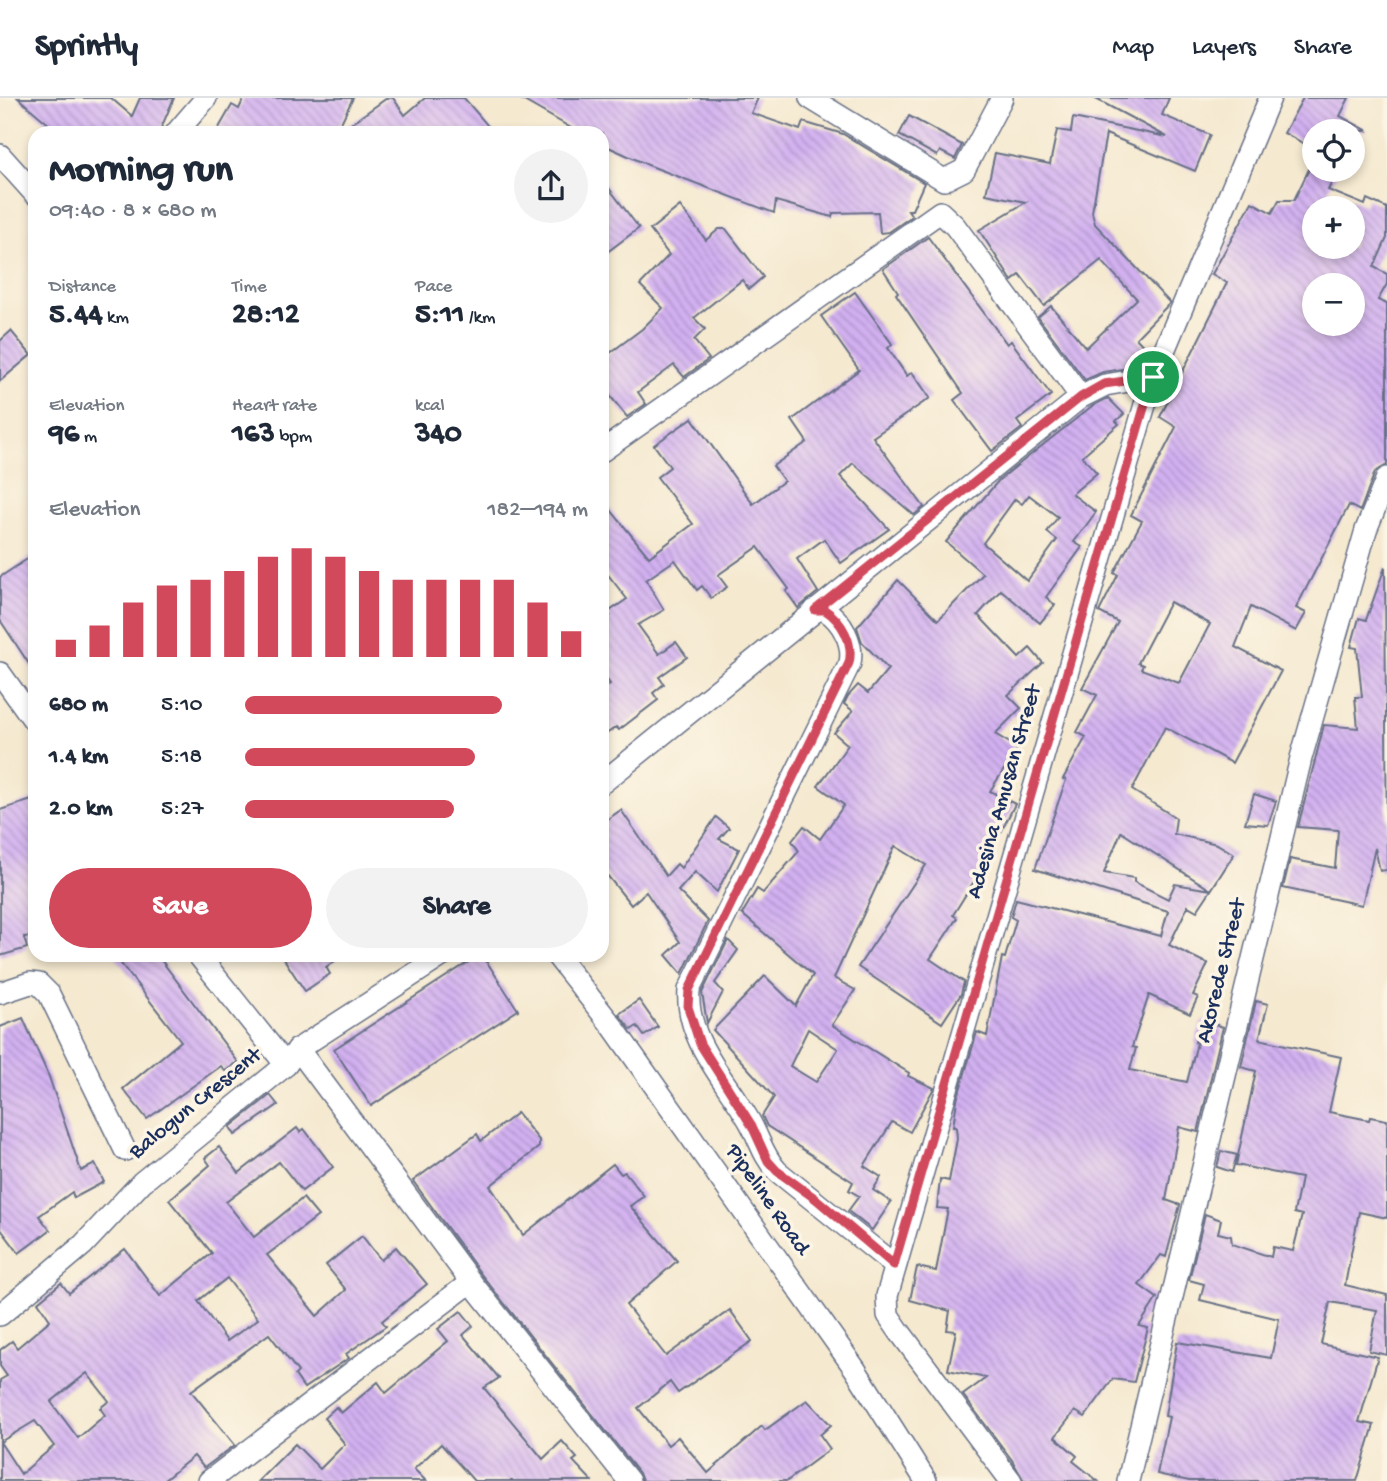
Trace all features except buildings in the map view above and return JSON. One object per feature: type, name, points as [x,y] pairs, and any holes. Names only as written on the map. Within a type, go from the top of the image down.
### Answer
[{"type":"street","points":[[182,126],[206,98]]},
{"type":"street","points":[[810,98],[944,180],[964,170],[1002,98]]},
{"type":"street","name":"Adesina Amusan Street","points":[[1011,1481],[888,1315],[887,1296],[1153,377],[1270,98]]},
{"type":"street","points":[[0,155],[28,186]]},
{"type":"street","points":[[609,446],[940,212],[955,226],[1081,397]]},
{"type":"street","points":[[609,777],[1081,397],[1104,384],[1153,377]]},
{"type":"street","name":"Akorede Street","points":[[1128,1481],[1301,758],[1366,530],[1387,478]]},
{"type":"street","points":[[815,610],[825,610],[840,623],[851,646],[849,663],[689,990],[688,1007],[700,1044],[752,1126],[768,1161],[894,1265]]},
{"type":"street","points":[[0,673],[8,699],[28,716]]},
{"type":"street","points":[[205,962],[292,1057],[629,1481]]},
{"type":"street","name":"Balogun Crescent","points":[[0,1315],[74,1253],[142,1182],[292,1057],[433,962]]},
{"type":"street","name":"Pipeline Road","points":[[562,962],[613,1027],[855,1369],[926,1481]]},
{"type":"street","points":[[0,993],[30,983],[39,984],[50,995],[125,1150]]},
{"type":"street","points":[[209,1481],[471,1282]]},
{"type":"route","points":[[1153,377],[894,1265],[768,1161],[752,1126],[700,1044],[688,1007],[689,990],[852,654],[840,623],[825,610],[815,610],[1081,397],[1104,384],[1153,377]]}]
